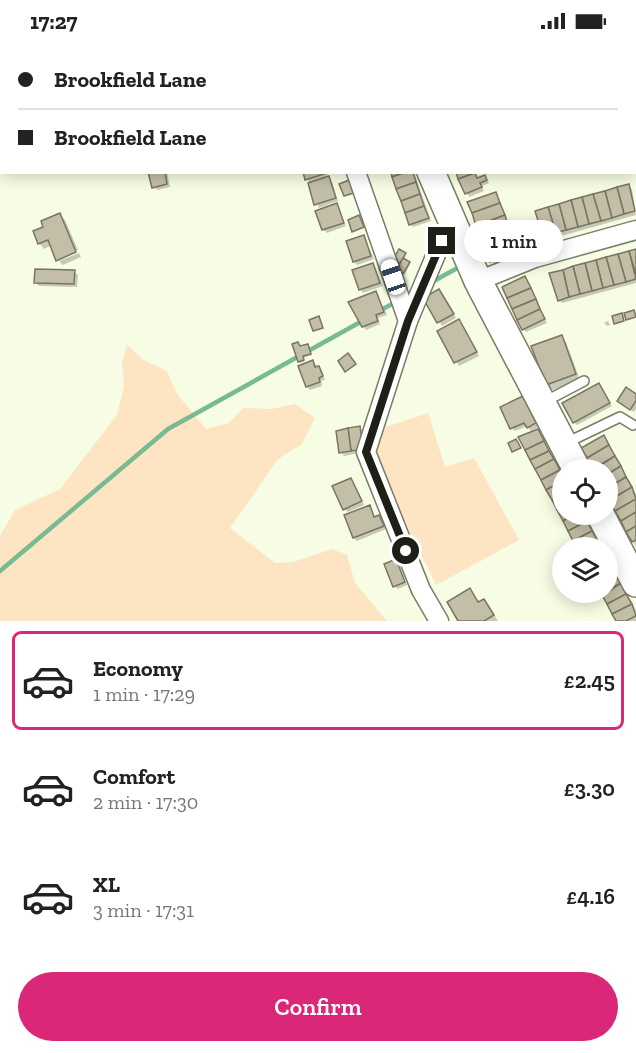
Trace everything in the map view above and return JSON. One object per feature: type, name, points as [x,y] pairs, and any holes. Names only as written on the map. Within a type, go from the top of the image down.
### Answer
[{"type":"main road","points":[[432,174],[450,221],[478,281],[572,459]]},
{"type":"main road","points":[[606,525],[636,582]]},
{"type":"street","points":[[357,174],[408,321]]},
{"type":"street","points":[[439,621],[421,590],[366,452],[408,321],[450,221]]},
{"type":"street","points":[[478,281],[535,258],[636,230]]},
{"type":"lane","points":[[537,395],[584,381]]},
{"type":"lane","points":[[564,444],[620,417],[633,425]]},
{"type":"shaded area","points":[[127,345],[144,360],[167,371],[177,394],[206,429],[229,423],[243,408],[272,409],[295,404],[315,418],[302,444],[278,459],[230,528],[275,563],[293,562],[332,549],[347,555],[355,583],[387,621],[0,621],[0,536],[15,510],[60,489],[117,415],[124,387],[122,362]]},
{"type":"shaded area","points":[[428,413],[445,467],[474,458],[519,540],[436,585],[372,454],[377,430]]},
{"type":"building","points":[[148,174],[165,174],[167,184],[152,188]]},
{"type":"building","points":[[304,174],[324,174],[305,180]]},
{"type":"building","points":[[400,174],[414,174],[416,182],[396,189],[392,177]]},
{"type":"building","points":[[457,174],[472,174],[458,179]]},
{"type":"building","points":[[475,174],[477,178],[485,175],[487,180],[480,183],[482,187],[465,194],[458,179]]},
{"type":"building","points":[[329,176],[336,198],[314,205],[308,183]]},
{"type":"building","points":[[349,180],[354,193],[344,196],[339,184]]},
{"type":"building","points":[[416,182],[420,194],[401,201],[396,189]]},
{"type":"building","points":[[629,184],[635,211],[624,214],[617,187]]},
{"type":"building","points":[[617,187],[624,214],[612,218],[605,191]]},
{"type":"building","points":[[605,191],[612,218],[601,221],[593,194]]},
{"type":"building","points":[[496,192],[500,203],[472,213],[467,202]]},
{"type":"building","points":[[420,194],[424,206],[405,213],[401,201]]},
{"type":"building","points":[[593,194],[601,221],[589,224],[582,197]]},
{"type":"building","points":[[582,197],[589,224],[578,227],[571,200]]},
{"type":"building","points":[[571,200],[578,227],[566,230],[559,204]]},
{"type":"building","points":[[337,203],[344,223],[322,230],[315,211]]},
{"type":"building","points":[[500,203],[505,215],[476,226],[472,213]]},
{"type":"building","points":[[559,204],[566,230],[556,233],[548,207]]},
{"type":"building","points":[[424,206],[429,218],[409,225],[405,213]]},
{"type":"building","points":[[548,207],[556,233],[543,237],[535,211]]},
{"type":"building","points":[[60,213],[76,252],[56,261],[48,240],[38,244],[33,231],[43,227],[41,221]]},
{"type":"building","points":[[359,215],[364,227],[352,232],[348,220]]},
{"type":"building","points":[[505,215],[509,228],[481,239],[476,226]]},
{"type":"building","points":[[509,228],[514,240],[486,250],[481,239]]},
{"type":"building","points":[[364,235],[371,256],[353,262],[346,241]]},
{"type":"building","points":[[514,240],[518,252],[490,262],[486,250]]},
{"type":"building","points":[[399,249],[406,253],[400,264],[393,260]]},
{"type":"building","points":[[636,249],[636,275],[629,251]]},
{"type":"building","points":[[629,251],[636,279],[626,282],[618,254]]},
{"type":"building","points":[[618,254],[626,282],[614,285],[606,257]]},
{"type":"building","points":[[606,257],[614,285],[603,288],[596,260]]},
{"type":"building","points":[[403,258],[410,262],[403,274],[396,270]]},
{"type":"building","points":[[596,260],[603,288],[592,291],[585,263]]},
{"type":"building","points":[[373,263],[380,283],[359,290],[352,270]]},
{"type":"building","points":[[585,263],[592,291],[580,294],[573,266]]},
{"type":"building","points":[[573,266],[580,294],[569,297],[563,270]]},
{"type":"building","points":[[35,269],[75,270],[74,284],[34,283]]},
{"type":"building","points":[[563,270],[569,297],[558,301],[549,273]]},
{"type":"building","points":[[525,276],[531,288],[507,298],[502,287]]},
{"type":"building","points":[[531,288],[536,299],[512,309],[507,298]]},
{"type":"building","points":[[439,289],[454,314],[437,323],[423,298]]},
{"type":"building","points":[[376,291],[384,312],[376,315],[378,321],[362,327],[348,302]]},
{"type":"building","points":[[536,299],[540,309],[517,320],[512,309]]},
{"type":"building","points":[[540,309],[545,319],[522,330],[517,320]]},
{"type":"building","points":[[634,310],[636,317],[626,320],[624,313]]},
{"type":"building","points":[[622,313],[624,321],[614,324],[612,316]]},
{"type":"building","points":[[319,316],[323,328],[313,331],[309,320]]},
{"type":"building","points":[[459,319],[477,352],[454,363],[437,331]]},
{"type":"building","points":[[562,335],[576,374],[546,385],[531,346]]},
{"type":"building","points":[[298,342],[300,346],[308,344],[311,354],[303,356],[304,360],[298,362],[292,344]]},
{"type":"building","points":[[348,353],[356,364],[345,372],[338,361]]},
{"type":"building","points":[[313,360],[315,367],[319,366],[323,376],[319,378],[320,382],[306,387],[298,366]]},
{"type":"building","points":[[599,383],[610,403],[573,423],[562,403]]},
{"type":"building","points":[[626,387],[636,394],[636,401],[630,410],[617,401]]},
{"type":"building","points":[[523,396],[536,423],[527,428],[524,423],[510,429],[500,407]]},
{"type":"building","points":[[360,426],[364,456],[358,457],[357,450],[351,451],[348,428]]},
{"type":"building","points":[[348,428],[351,451],[339,453],[336,431]]},
{"type":"building","points":[[538,429],[544,441],[525,450],[518,437]]},
{"type":"building","points":[[604,435],[609,445],[587,458],[581,448]]},
{"type":"building","points":[[516,439],[521,448],[512,452],[508,443]]},
{"type":"building","points":[[544,441],[549,451],[530,460],[525,450]]},
{"type":"building","points":[[609,445],[615,456],[610,459],[587,458]]},
{"type":"building","points":[[549,451],[554,459],[535,469],[530,460]]},
{"type":"building","points":[[552,460],[552,474],[541,480],[535,469]]},
{"type":"building","points":[[621,466],[626,477],[618,482],[618,468]]},
{"type":"building","points":[[552,474],[552,487],[546,490],[541,480]]},
{"type":"building","points":[[626,477],[632,487],[618,495],[618,482]]},
{"type":"building","points":[[351,478],[362,501],[343,510],[332,486]]},
{"type":"building","points":[[552,487],[552,500],[546,490]]},
{"type":"building","points":[[632,487],[636,499],[618,509],[618,495]]},
{"type":"building","points":[[636,499],[636,512],[621,521],[618,509]]},
{"type":"building","points":[[370,505],[374,517],[379,515],[384,526],[353,538],[344,515]]},
{"type":"building","points":[[636,512],[636,526],[626,532],[621,521]]},
{"type":"building","points":[[565,525],[579,525],[568,531]]},
{"type":"building","points":[[579,525],[589,525],[592,531],[581,537],[571,537],[568,531]]},
{"type":"building","points":[[636,526],[636,540],[632,542],[626,532]]},
{"type":"building","points":[[592,531],[595,537],[581,537]]},
{"type":"building","points":[[396,559],[405,582],[393,587],[384,564]]},
{"type":"building","points":[[621,583],[626,594],[618,598],[618,585]]},
{"type":"building","points":[[470,588],[478,602],[484,599],[494,615],[484,621],[458,621],[447,602]]},
{"type":"building","points":[[626,594],[632,604],[612,614],[607,604],[618,603],[618,598]]},
{"type":"building","points":[[632,604],[636,616],[626,621],[616,621],[612,614]]},
{"type":"waterway","points":[[432,282],[461,266]]},
{"type":"waterway","points":[[379,311],[396,302]]},
{"type":"waterway","points":[[0,571],[168,429],[364,320]]},
{"type":"route","points":[[406,551],[366,452],[408,321],[442,241]]}]
